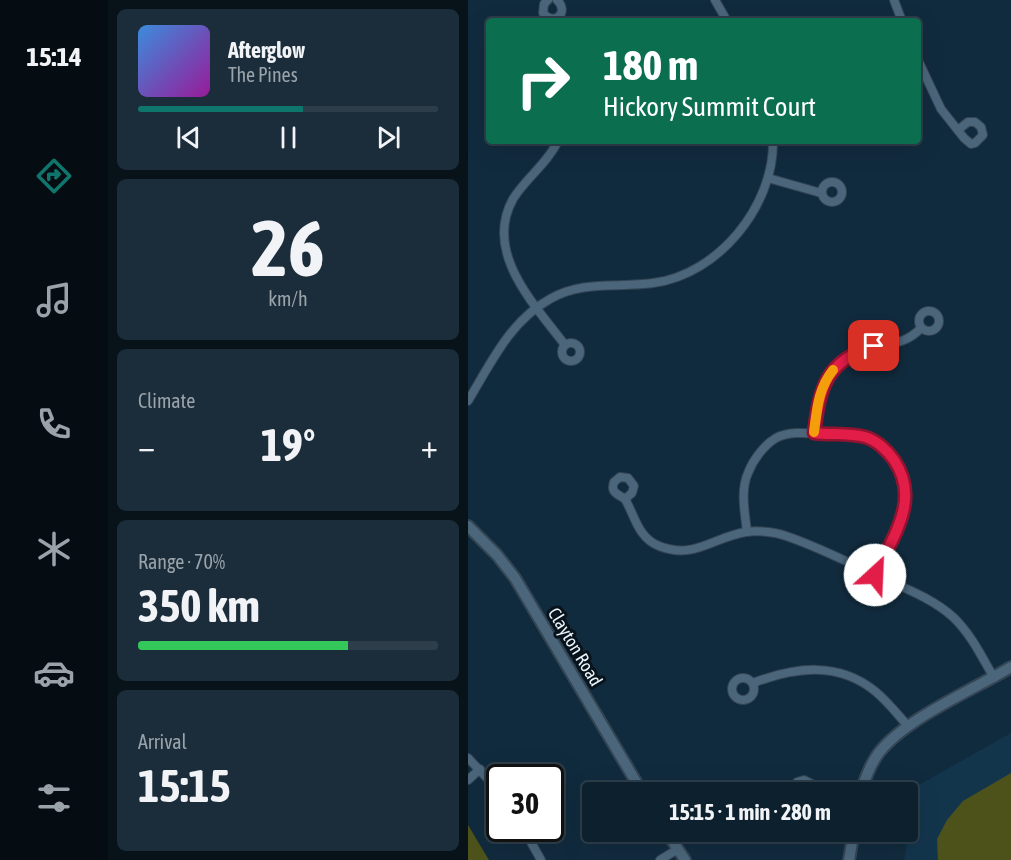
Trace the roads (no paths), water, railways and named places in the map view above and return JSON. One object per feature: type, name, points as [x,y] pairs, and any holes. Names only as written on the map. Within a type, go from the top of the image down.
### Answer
[{"type":"main road","name":"Clayton Road","points":[[468,526],[485,542],[514,578],[636,782]]},
{"type":"main road","points":[[865,782],[879,753],[908,726],[1011,667]]},
{"type":"main road","points":[[673,842],[685,860]]},
{"type":"main road","points":[[849,860],[852,842]]},
{"type":"street","points":[[548,0],[544,4],[543,13],[548,18]]},
{"type":"street","points":[[557,0],[562,5],[562,12],[557,18]]},
{"type":"street","points":[[715,0],[725,18]]},
{"type":"street","points":[[894,0],[901,18]]},
{"type":"street","points":[[921,66],[941,109],[964,138],[971,144],[978,141],[982,135],[981,127],[972,121],[958,130]]},
{"type":"street","points":[[556,144],[514,198],[506,224],[505,248],[509,265],[515,276],[565,345]]},
{"type":"street","points":[[468,401],[506,339],[536,307],[552,297],[582,287],[656,283],[673,279],[724,248],[754,212],[768,178],[773,144]]},
{"type":"street","points":[[768,178],[821,193]]},
{"type":"street","points":[[814,433],[818,398],[823,385],[843,360],[856,352],[874,346],[906,340],[921,328]]},
{"type":"street","points":[[747,532],[744,488],[753,463],[762,451],[778,437],[814,433],[865,437],[890,454],[904,481],[907,495],[904,512],[875,575]]},
{"type":"street","points":[[625,500],[639,529],[656,545],[670,550],[692,551],[747,532],[783,535],[813,546],[927,598],[953,617],[974,644],[994,678]]},
{"type":"street","points":[[753,683],[803,669],[835,672],[863,683],[876,692],[908,726]]},
{"type":"street","points":[[468,758],[486,776]]},
{"type":"street","points":[[468,780],[480,769]]},
{"type":"street","points":[[531,842],[541,860]]},
{"type":"street","points":[[660,860],[678,849]]}]
